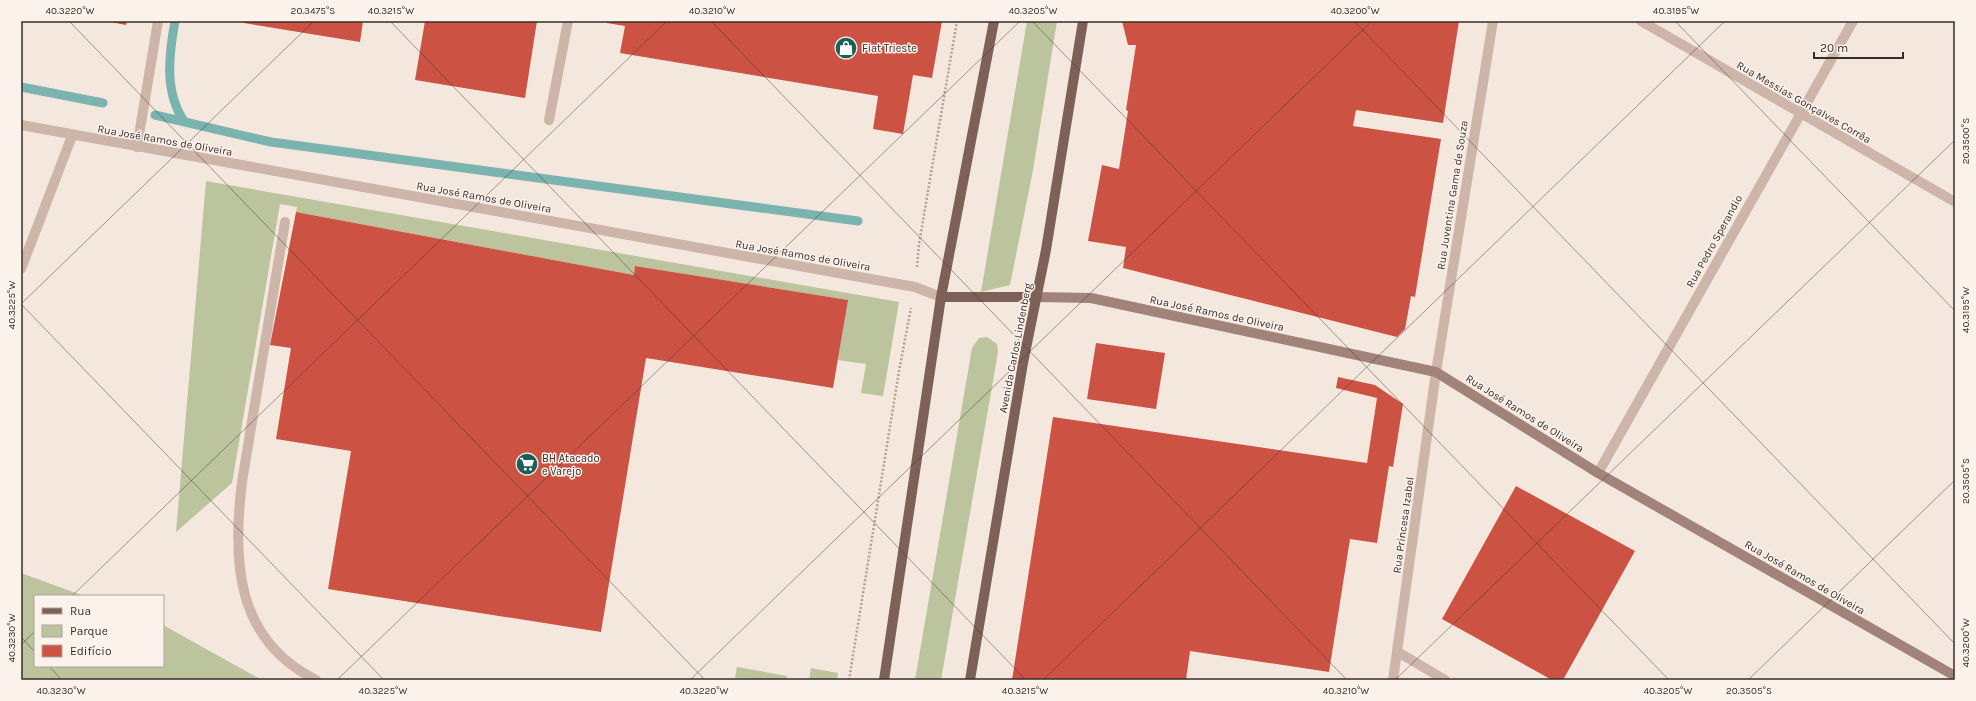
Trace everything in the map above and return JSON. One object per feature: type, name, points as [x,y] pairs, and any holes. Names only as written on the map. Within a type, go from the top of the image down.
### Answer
[{"type":"main road","points":[[884,680],[941,298],[994,21]]},
{"type":"main road","name":"Avenida Carlos Lindenberg","points":[[970,680],[1023,363],[1037,297],[1083,21]]},
{"type":"main road","points":[[941,298],[1037,297]]},
{"type":"street","points":[[137,147],[158,21]]},
{"type":"street","points":[[549,120],[568,21]]},
{"type":"street","name":"Rua Juventina Gama de Souza","points":[[1436,372],[1493,21]]},
{"type":"street","name":"Rua Messias Gonçalves Corrêa","points":[[1641,21],[1799,114],[1955,202]]},
{"type":"street","name":"Rua Pedro Sperandio","points":[[1598,473],[1799,114],[1853,21]]},
{"type":"street","name":"Rua José Ramos de Oliveira","points":[[21,126],[916,287],[941,298]]},
{"type":"street","points":[[21,269],[72,136]]},
{"type":"street","points":[[285,222],[242,482],[238,518],[238,560],[242,586],[248,609],[260,631],[272,648],[287,662],[316,680]]},
{"type":"street","name":"Rua José Ramos de Oliveira","points":[[1037,297],[1091,298],[1436,372],[1598,473],[1955,676]]},
{"type":"street","name":"Rua Princesa Izabel","points":[[1393,680],[1436,372]]},
{"type":"street","points":[[1398,652],[1445,680]]},
{"type":"path","points":[[849,680],[899,371],[916,287],[919,244],[957,21]]},
{"type":"green space","points":[[1027,21],[1057,21],[1033,170],[1010,285],[981,292]]},
{"type":"green space","points":[[206,181],[899,302],[883,396],[861,393],[866,364],[838,360],[847,300],[636,266],[634,275],[296,212],[297,207],[280,204],[232,483],[176,532]]},
{"type":"green space","points":[[987,337],[997,344],[998,352],[941,680],[915,680],[972,348],[979,338]]},
{"type":"green space","points":[[21,573],[81,595],[34,595],[34,667],[164,667],[164,626],[262,680],[21,680]]},
{"type":"green space","points":[[737,667],[787,676],[786,680],[735,678]]},
{"type":"green space","points":[[811,668],[838,673],[837,680],[809,680]]},
{"type":"building","points":[[106,21],[127,21],[126,25]]},
{"type":"building","points":[[245,21],[363,21],[360,42],[244,23]]},
{"type":"building","points":[[425,21],[537,21],[525,98],[415,80]]},
{"type":"building","points":[[607,21],[942,21],[932,78],[913,75],[903,134],[873,129],[878,96],[620,53],[625,26],[607,23]]},
{"type":"building","points":[[1122,21],[1459,21],[1443,123],[1356,110],[1353,126],[1441,139],[1415,297],[1411,296],[1405,329],[1397,337],[1123,268],[1126,247],[1088,241],[1102,165],[1119,169],[1128,111],[1126,110],[1136,45],[1128,45]]},
{"type":"building","points":[[296,212],[634,275],[635,266],[848,300],[833,388],[646,358],[601,632],[328,589],[351,451],[276,439],[291,348],[270,345]]},
{"type":"building","points":[[1096,343],[1165,353],[1156,409],[1087,399]]},
{"type":"building","points":[[1338,377],[1375,385],[1403,404],[1393,467],[1389,466],[1377,543],[1350,539],[1329,672],[1190,651],[1186,680],[1012,680],[1053,417],[1367,463],[1377,398],[1336,388]]},
{"type":"building","points":[[1516,486],[1635,551],[1563,680],[1552,680],[1442,619]]},
{"type":"waterway","points":[[175,21],[170,59],[171,85],[173,98],[184,121]]},
{"type":"waterway","points":[[21,87],[103,103]]},
{"type":"waterway","points":[[155,115],[271,142],[858,221]]},
{"type":"place","name":"Fiat Trieste","points":[[846,48]]},
{"type":"place","name":"BH Atacado e Varejo","points":[[527,464]]}]
